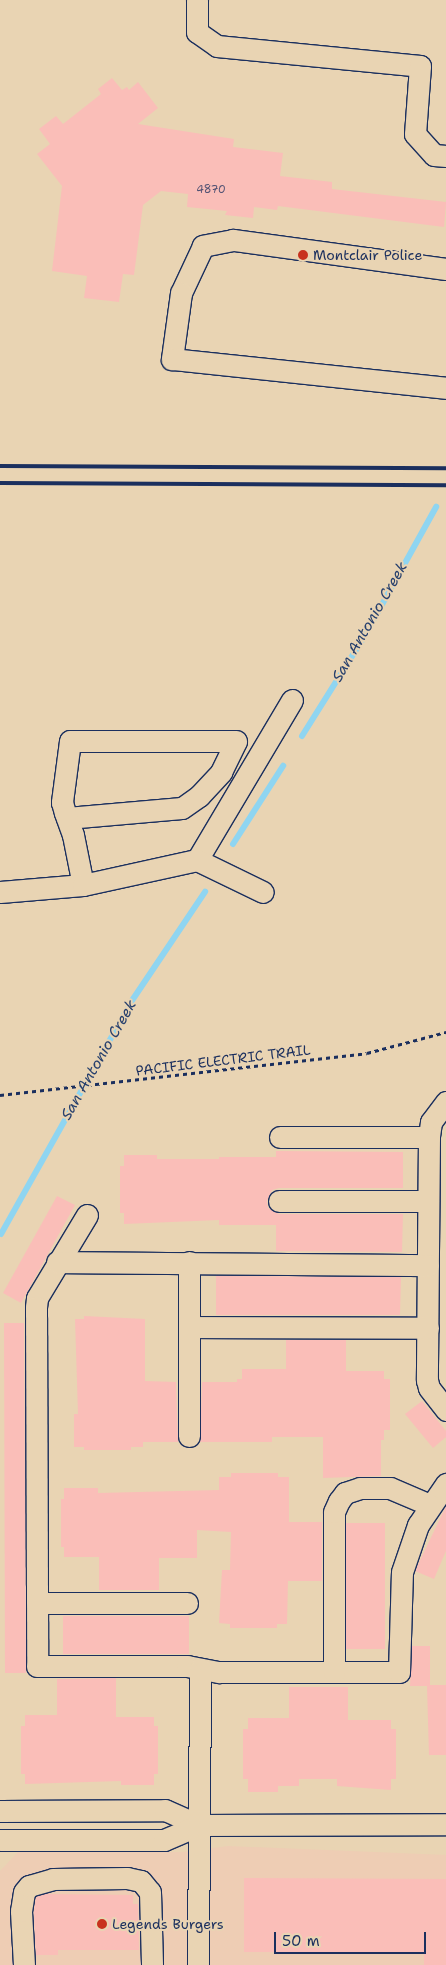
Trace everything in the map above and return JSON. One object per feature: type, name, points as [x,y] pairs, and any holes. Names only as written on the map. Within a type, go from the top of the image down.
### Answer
[{"type":"street","points":[[197,0],[198,32],[217,46],[420,66],[415,134],[434,155],[446,156]]},
{"type":"street","points":[[446,269],[233,240],[203,246],[181,293],[172,359],[446,388]]},
{"type":"street","points":[[197,860],[292,700]]},
{"type":"street","points":[[67,818],[182,808],[200,796],[221,772],[236,741],[70,741],[62,802],[83,884]]},
{"type":"street","points":[[0,892],[83,884],[197,860],[263,892]]},
{"type":"street","points":[[446,1102],[431,1122],[429,1137],[427,1380],[429,1388],[446,1410]]},
{"type":"street","points":[[280,1137],[429,1137]]},
{"type":"street","points":[[279,1201],[428,1201]]},
{"type":"street","points":[[87,1215],[37,1298],[36,1307],[37,1666],[187,1666],[219,1672],[399,1672],[401,1579],[408,1551],[430,1504],[446,1484]]},
{"type":"street","points":[[57,1262],[428,1264]]},
{"type":"street","points":[[189,1262],[189,1436]]},
{"type":"street","points":[[189,1327],[428,1328]]},
{"type":"street","points":[[334,1672],[334,1512],[339,1501],[345,1493],[360,1488],[390,1488],[430,1504]]},
{"type":"street","points":[[37,1602],[187,1603]]},
{"type":"street","points":[[198,1965],[200,1669]]},
{"type":"street","points":[[0,1811],[165,1810],[200,1825]]},
{"type":"street","points":[[0,1840],[164,1840],[200,1825],[446,1824]]},
{"type":"street","points":[[24,1965],[21,1911],[24,1892],[29,1886],[53,1879],[127,1878],[141,1881],[150,1892],[152,1965]]},
{"type":"path","name":"PACIFIC ELECTRIC TRAIL","points":[[0,1095],[47,1092],[367,1053],[446,1032]]},
{"type":"shaded area","points":[[228,1846],[446,1855],[446,1965],[0,1965],[0,1871],[18,1852],[183,1852]]},
{"type":"building","points":[[112,78],[122,90],[127,87],[129,90],[138,82],[158,108],[138,124],[234,139],[233,147],[283,153],[280,176],[332,182],[332,189],[446,202],[444,227],[278,206],[277,210],[254,207],[253,218],[225,215],[227,211],[187,207],[188,194],[161,191],[143,205],[134,275],[123,274],[119,302],[84,298],[87,276],[52,271],[62,186],[37,154],[50,144],[39,129],[56,116],[63,124],[101,94],[98,89]]},
{"type":"building","points":[[276,1151],[403,1152],[403,1188],[279,1188],[272,1190],[267,1201],[268,1208],[279,1214],[403,1214],[402,1252],[276,1251],[276,1225],[219,1225],[219,1220],[124,1224],[124,1213],[120,1213],[120,1166],[124,1166],[124,1155],[157,1155],[157,1159],[219,1159],[219,1157],[276,1157]]},
{"type":"building","points":[[57,1196],[75,1205],[21,1303],[3,1293]]},
{"type":"building","points":[[216,1276],[401,1277],[400,1315],[216,1315]]},
{"type":"building","points":[[84,1316],[145,1319],[145,1381],[176,1382],[178,1442],[143,1442],[143,1447],[131,1447],[131,1450],[84,1450],[84,1447],[74,1447],[74,1414],[78,1414],[75,1319],[84,1319]]},
{"type":"building","points":[[4,1323],[24,1323],[26,1673],[5,1673]]},
{"type":"building","points":[[286,1340],[346,1340],[346,1371],[384,1371],[384,1379],[390,1379],[390,1430],[384,1430],[384,1440],[381,1440],[381,1476],[323,1478],[323,1437],[272,1437],[272,1442],[200,1442],[202,1382],[237,1382],[237,1379],[242,1379],[242,1369],[286,1369]]},
{"type":"building","points":[[422,1401],[446,1431],[446,1437],[433,1448],[405,1414]]},
{"type":"building","points":[[231,1473],[278,1473],[278,1477],[289,1477],[289,1522],[322,1522],[322,1581],[288,1581],[287,1624],[277,1624],[277,1628],[230,1628],[230,1624],[219,1623],[222,1570],[230,1570],[231,1532],[197,1530],[197,1558],[159,1558],[159,1590],[99,1590],[99,1557],[64,1557],[64,1547],[61,1547],[61,1499],[64,1499],[64,1488],[98,1488],[98,1493],[219,1490],[219,1477],[231,1477]]},
{"type":"building","points":[[446,1506],[446,1551],[434,1579],[415,1571]]},
{"type":"building","points":[[346,1523],[385,1523],[385,1649],[346,1649]]},
{"type":"building","points":[[63,1616],[189,1616],[189,1654],[63,1654]]},
{"type":"building","points":[[412,1646],[430,1646],[430,1685],[446,1685],[446,1755],[429,1755],[427,1686],[410,1686]]},
{"type":"building","points":[[116,1678],[116,1717],[154,1717],[154,1726],[158,1726],[158,1774],[154,1774],[154,1785],[121,1785],[121,1781],[25,1784],[25,1774],[21,1774],[21,1726],[25,1726],[25,1715],[57,1715],[57,1679]]},
{"type":"building","points":[[289,1687],[348,1687],[348,1720],[391,1720],[391,1729],[396,1729],[396,1779],[391,1779],[391,1790],[337,1786],[337,1779],[299,1779],[299,1786],[278,1786],[278,1792],[248,1792],[248,1779],[243,1779],[243,1729],[248,1729],[248,1718],[289,1718]]},
{"type":"building","points":[[244,1878],[446,1879],[446,1965],[424,1965],[424,1952],[244,1952]]},
{"type":"building","name":"Legends Burgers","points":[[45,1894],[133,1895],[133,1904],[138,1904],[139,1950],[58,1950],[58,1955],[36,1955],[34,1912],[36,1897]]},
{"type":"waterway","name":"San Antonio Creek","points":[[302,736],[364,637],[436,507]]},
{"type":"waterway","name":"San Antonio Creek","points":[[233,844],[283,766]]},
{"type":"waterway","name":"San Antonio Creek","points":[[1,1234],[131,1002],[205,892]]},
{"type":"railway","points":[[0,466],[446,468]]},
{"type":"railway","points":[[0,483],[446,485]]},
{"type":"place","name":"Montclair Police","points":[[303,255]]},
{"type":"place","name":"Legends Burgers","points":[[102,1924]]}]
